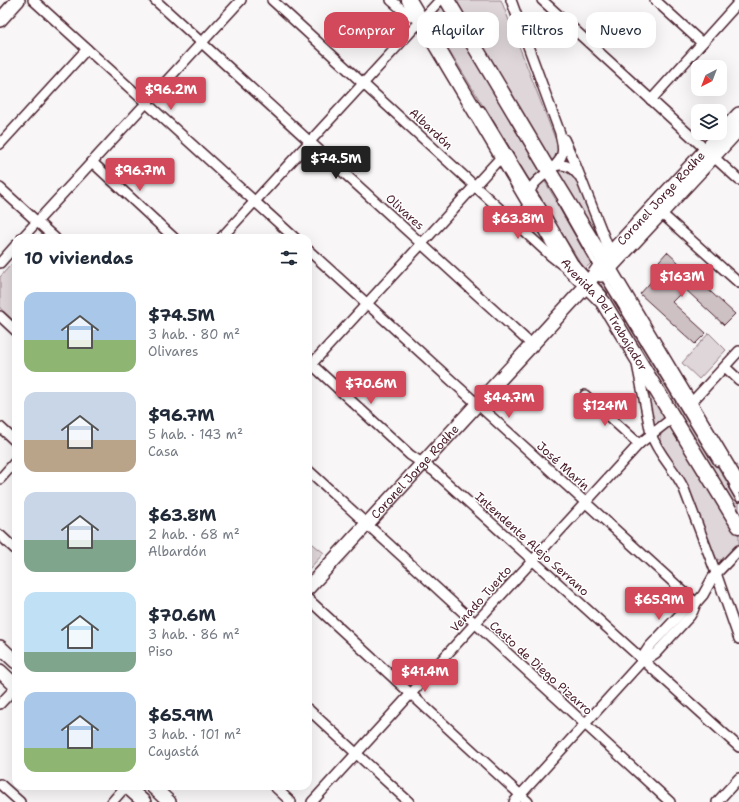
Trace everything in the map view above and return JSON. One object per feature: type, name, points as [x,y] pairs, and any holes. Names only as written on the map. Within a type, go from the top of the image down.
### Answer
[{"type":"main road","points":[[0,20],[18,0]]},
{"type":"main road","name":"Avenida Del Trabajador","points":[[409,0],[420,12]]},
{"type":"main road","name":"Avenida Del Trabajador","points":[[447,0],[548,173],[601,270],[628,299],[690,404],[735,486]]},
{"type":"main road","name":"Avenida Del Trabajador","points":[[441,48],[502,156],[562,257],[576,270],[601,270]]},
{"type":"main road","name":"Coronel Jorge Rodhe","points":[[601,270],[661,212],[739,114]]},
{"type":"main road","name":"Coronel Jorge Rodhe","points":[[312,584],[709,153],[739,129]]},
{"type":"main road","name":"Avenida Del Trabajador","points":[[601,270],[603,302],[739,526]]},
{"type":"main road","points":[[0,647],[12,658]]},
{"type":"main road","points":[[0,671],[12,682]]},
{"type":"main road","points":[[130,790],[144,802]]},
{"type":"main road","points":[[156,790],[169,802]]},
{"type":"street","points":[[33,0],[291,234]]},
{"type":"street","name":"Olivares","points":[[155,0],[532,345]]},
{"type":"street","points":[[26,234],[240,0]]},
{"type":"street","name":"Albardón","points":[[272,0],[551,256],[576,270]]},
{"type":"street","points":[[391,0],[407,14],[417,16]]},
{"type":"street","points":[[429,12],[440,0]]},
{"type":"street","points":[[511,0],[560,132],[572,155],[583,183],[601,270]]},
{"type":"street","points":[[542,0],[739,180]]},
{"type":"street","points":[[655,0],[702,43]]},
{"type":"street","points":[[651,100],[739,2]]},
{"type":"street","points":[[225,234],[417,25]]},
{"type":"street","points":[[0,144],[87,49]]},
{"type":"street","points":[[548,173],[559,161],[563,151],[560,132]]},
{"type":"street","points":[[312,361],[367,304],[502,156]]},
{"type":"street","points":[[92,162],[170,234]]},
{"type":"street","points":[[530,204],[529,195],[534,184],[561,165],[568,166],[575,171],[583,183]]},
{"type":"street","points":[[0,188],[50,234]]},
{"type":"street","points":[[531,196],[541,206],[576,270],[573,267],[531,196]]},
{"type":"street","points":[[661,212],[739,284]]},
{"type":"street","points":[[0,263],[12,250]]},
{"type":"street","name":"José Marín","points":[[312,254],[696,603]]},
{"type":"street","points":[[608,277],[611,278],[642,330],[639,332],[608,280],[608,277]]},
{"type":"street","points":[[0,316],[12,327]]},
{"type":"street","points":[[690,404],[739,351]]},
{"type":"street","points":[[635,356],[654,443],[682,483],[716,573],[739,640]]},
{"type":"street","name":"Intendente Alejo Serrano","points":[[312,367],[410,455],[434,471],[739,747]]},
{"type":"street","points":[[725,367],[739,380]]},
{"type":"street","points":[[585,395],[639,444]]},
{"type":"street","name":"Venado Tuerto","points":[[312,802],[639,444],[673,418]]},
{"type":"street","points":[[0,427],[12,438]]},
{"type":"street","points":[[0,478],[12,465]]},
{"type":"street","name":"Casto de Diego Pizarro","points":[[312,474],[670,802]]},
{"type":"street","points":[[0,535],[12,546]]},
{"type":"street","points":[[517,799],[643,660],[647,650],[685,608],[696,603],[703,595],[716,573],[739,550]]},
{"type":"street","points":[[312,603],[411,694],[517,799],[528,802]]},
{"type":"street","points":[[0,704],[12,690]]},
{"type":"street","points":[[312,713],[409,802]]},
{"type":"street","points":[[717,802],[739,778]]},
{"type":"street","points":[[0,784],[20,802]]},
{"type":"street","points":[[112,802],[122,790]]},
{"type":"street","points":[[278,790],[291,802]]},
{"type":"lane","points":[[440,0],[448,12]]},
{"type":"lane","points":[[480,106],[577,264],[601,270]]},
{"type":"lane","points":[[556,195],[719,466]]},
{"type":"lane","points":[[601,270],[608,300]]},
{"type":"lane","points":[[735,486],[739,499]]},
{"type":"shaded area","points":[[452,0],[501,0],[507,15],[507,48],[520,48],[558,146],[559,154],[552,164],[481,48],[499,48],[499,12],[459,12]]},
{"type":"shaded area","points":[[440,7],[442,7],[446,12],[436,12]]},
{"type":"shaded area","points":[[448,48],[467,48],[539,170],[539,174],[532,181],[529,181]]},
{"type":"shaded area","points":[[557,169],[567,169],[575,177],[602,239],[600,243],[556,177]]},
{"type":"shaded area","points":[[544,180],[592,260],[585,269],[535,190]]},
{"type":"shaded area","points":[[12,264],[12,319],[0,308],[0,277]]},
{"type":"shaded area","points":[[603,283],[606,285],[739,502],[739,511],[601,287]]},
{"type":"shaded area","points":[[709,333],[726,350],[699,379],[682,363]]},
{"type":"shaded area","points":[[645,379],[665,418],[657,424],[653,421]]},
{"type":"shaded area","points":[[670,425],[675,428],[739,533],[739,544],[723,560],[718,560],[715,556],[686,481],[666,454],[661,444],[661,435]]},
{"type":"shaded area","points":[[312,543],[324,553],[312,566]]},
{"type":"building","points":[[667,252],[735,314],[724,325],[685,289],[672,302],[706,333],[695,344],[640,294],[665,266],[659,261]]}]
